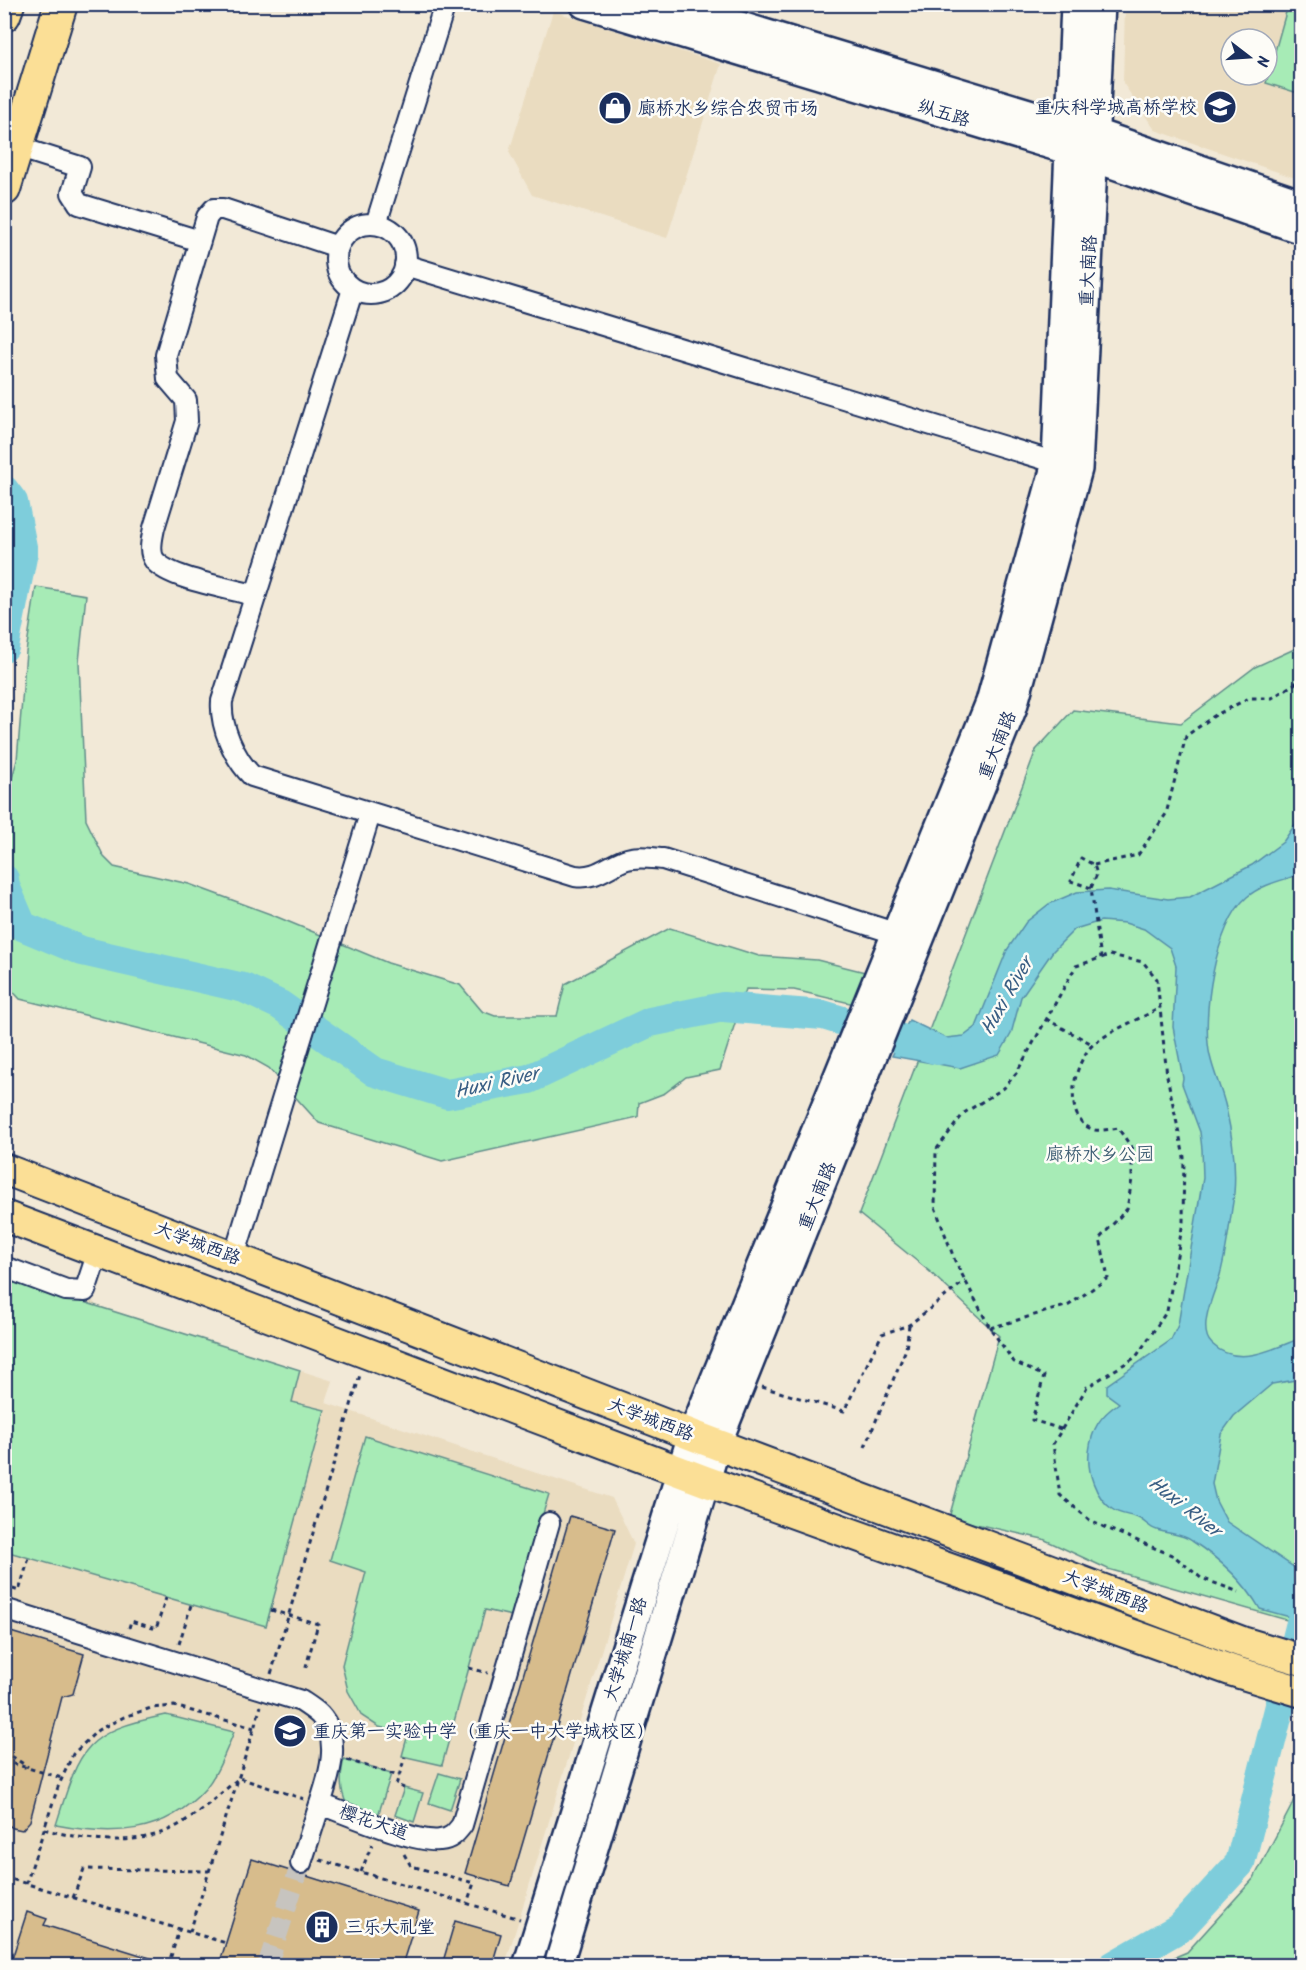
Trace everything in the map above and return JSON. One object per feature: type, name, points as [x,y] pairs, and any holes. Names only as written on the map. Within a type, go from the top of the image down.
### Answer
[{"type":"highway","points":[[4,15],[8,4]]},
{"type":"highway","points":[[4,189],[61,4]]},
{"type":"main road","name":"纵五路","points":[[584,4],[1302,204]]},
{"type":"main road","name":"纵五路","points":[[668,4],[1069,138]]},
{"type":"main road","name":"重大南路","points":[[1067,466],[1069,138],[1075,4]]},
{"type":"main road","name":"重大南路","points":[[704,1439],[908,937],[990,702],[1067,466],[1094,145],[1101,4]]},
{"type":"main road","name":"纵五路","points":[[1094,145],[1302,230]]},
{"type":"main road","name":"重大南路","points":[[704,1439],[742,1381],[850,1081]]},
{"type":"main road","name":"大学城西路","points":[[4,1168],[704,1439],[1242,1642],[1302,1660]]},
{"type":"main road","name":"大学城西路","points":[[4,1216],[692,1476],[1233,1671],[1302,1692]]},
{"type":"main road","name":"大学城南一路","points":[[527,1965],[704,1439]]},
{"type":"main road","name":"大学城南一路","points":[[558,1965],[692,1476]]},
{"type":"street","points":[[375,224],[445,4]]},
{"type":"street","points":[[17,147],[80,167],[72,193],[79,204],[200,241]]},
{"type":"street","points":[[253,595],[167,571],[154,559],[151,545],[187,421],[186,400],[168,379],[166,355],[207,217],[214,209],[223,209],[338,247]]},
{"type":"street","points":[[375,224],[396,234],[402,243],[405,265],[401,276],[385,291],[363,293],[353,289],[338,271],[338,247],[353,229],[375,224]]},
{"type":"street","points":[[405,265],[1067,466]]},
{"type":"street","points":[[353,289],[253,595],[222,701],[220,718],[243,767],[252,776],[581,877],[587,878],[603,872],[625,860],[640,857],[663,859],[908,937]]},
{"type":"street","points":[[234,1257],[370,814]]},
{"type":"street","points":[[4,1267],[66,1290],[85,1291],[98,1252]]},
{"type":"street","name":"樱花大道","points":[[4,1609],[267,1688],[301,1701],[321,1716],[332,1743],[329,1776],[320,1804],[411,1835],[437,1841],[452,1837],[462,1825],[549,1523]]},
{"type":"street","points":[[302,1859],[320,1804]]},
{"type":"path","points":[[1094,865],[1138,855],[1166,814],[1186,736],[1214,716],[1249,698],[1272,698],[1302,679]]},
{"type":"path","points":[[1091,888],[1071,881],[1082,858],[1094,865],[1097,874],[1091,888],[1101,958]]},
{"type":"path","points":[[1061,1430],[1032,1420],[1044,1376],[1014,1362],[990,1328],[955,1261],[935,1207],[936,1150],[964,1113],[1004,1089],[1017,1072],[1076,966],[1110,955],[1143,962],[1157,980],[1167,1076],[1184,1157],[1182,1221],[1167,1311],[1137,1357],[1087,1387],[1053,1444],[1060,1495],[1092,1522],[1174,1556],[1201,1578],[1239,1592]]},
{"type":"path","points":[[990,1328],[1070,1305],[1108,1278],[1100,1238],[1127,1209],[1132,1179],[1132,1148],[1118,1128],[1095,1130],[1079,1119],[1071,1096],[1081,1064],[1093,1044],[1160,1008]]},
{"type":"path","points":[[1046,1019],[1093,1044]]},
{"type":"path","points":[[742,1381],[844,1411],[882,1334],[909,1325],[965,1281]]},
{"type":"path","points":[[865,1447],[906,1349],[909,1325]]},
{"type":"path","points":[[267,1688],[366,1354]]},
{"type":"path","points":[[4,1586],[19,1591],[29,1558]]},
{"type":"path","points":[[131,1621],[156,1629],[166,1598]]},
{"type":"path","points":[[174,1660],[191,1605]]},
{"type":"path","points":[[271,1610],[318,1624],[304,1671]]},
{"type":"path","points":[[26,1884],[62,1778],[73,1754],[98,1730],[124,1717],[151,1708],[174,1706],[254,1728],[190,1932]]},
{"type":"path","points":[[4,1751],[30,1768]]},
{"type":"path","points":[[331,1757],[399,1776]]},
{"type":"path","points":[[404,1788],[396,1785],[405,1757]]},
{"type":"path","points":[[4,1761],[62,1778]]},
{"type":"path","points":[[239,1778],[320,1804]]},
{"type":"path","points":[[44,1829],[78,1839],[118,1839],[153,1834],[178,1826],[206,1807],[239,1778]]},
{"type":"path","points":[[361,1872],[370,1844]]},
{"type":"path","points":[[407,1855],[411,1866],[474,1883],[467,1903]]},
{"type":"path","points":[[302,1859],[361,1872],[540,1924]]},
{"type":"path","points":[[73,1898],[84,1869],[209,1871]]},
{"type":"path","points":[[4,1877],[226,1943]]},
{"type":"path","points":[[168,1965],[179,1929]]},
{"type":"shaded area","name":"重庆科学城高桥学校","points":[[1125,5],[1301,5],[1301,180],[1155,130],[1123,83]]},
{"type":"shaded area","name":"廊桥水乡综合农贸市场","points":[[553,11],[721,64],[667,238],[532,195],[509,152]]},
{"type":"shaded area","name":"重庆第一实验中学（重庆一中大学城校区）","points":[[5,1256],[75,1280],[96,1305],[333,1381],[326,1403],[612,1498],[634,1544],[505,1965],[5,1966]]},
{"type":"green space","points":[[1288,5],[1301,5],[1301,94],[1279,87],[1279,37]]},
{"type":"green space","points":[[36,587],[86,595],[79,662],[86,820],[104,857],[114,867],[189,884],[270,914],[388,963],[460,985],[482,1011],[495,1016],[557,1016],[565,984],[670,928],[759,956],[817,960],[869,973],[854,1004],[794,990],[746,989],[720,1070],[686,1077],[665,1093],[639,1103],[638,1117],[442,1161],[319,1123],[269,1068],[246,1055],[20,999],[5,983],[5,803],[17,760],[26,652]]},
{"type":"green space","name":"廊桥水乡公园","points":[[1301,646],[1301,1624],[1108,1569],[1043,1539],[949,1518],[999,1336],[929,1271],[859,1214],[1036,750],[1073,710],[1181,723],[1255,667]]},
{"type":"green space","points":[[4,1277],[300,1370],[292,1402],[325,1410],[266,1626],[5,1551]]},
{"type":"green space","points":[[365,1436],[549,1494],[512,1616],[485,1610],[442,1765],[402,1756],[408,1734],[379,1727],[362,1716],[348,1691],[342,1665],[366,1572],[330,1560]]},
{"type":"green space","points":[[166,1715],[234,1732],[218,1769],[205,1789],[172,1816],[155,1824],[117,1831],[56,1825],[79,1761],[89,1748],[101,1737],[117,1729],[138,1721]]},
{"type":"green space","points":[[344,1759],[391,1774],[377,1819],[351,1812],[347,1806],[341,1773]]},
{"type":"green space","points":[[439,1773],[460,1779],[450,1810],[429,1803]]},
{"type":"green space","points":[[1301,1780],[1301,1965],[1156,1965],[1187,1952],[1254,1878],[1291,1807]]},
{"type":"green space","points":[[404,1788],[423,1793],[414,1822],[395,1815]]},
{"type":"water","points":[[1301,816],[1301,874],[1266,886],[1247,897],[1236,910],[1226,928],[1213,972],[1207,1018],[1208,1039],[1210,1056],[1229,1120],[1235,1183],[1226,1250],[1208,1310],[1206,1329],[1212,1344],[1233,1355],[1244,1356],[1268,1351],[1301,1338],[1301,1379],[1272,1384],[1234,1416],[1221,1434],[1212,1484],[1216,1501],[1227,1522],[1301,1572],[1301,1620],[1260,1609],[1230,1571],[1188,1539],[1154,1529],[1138,1518],[1112,1509],[1097,1491],[1089,1467],[1089,1452],[1095,1429],[1102,1418],[1119,1403],[1107,1394],[1107,1385],[1171,1340],[1178,1325],[1203,1178],[1200,1132],[1182,1084],[1183,1078],[1173,1027],[1176,966],[1170,948],[1144,929],[1125,923],[1101,921],[1075,929],[1053,951],[1021,997],[1011,1034],[999,1055],[960,1068],[892,1056],[909,1020],[946,1038],[964,1036],[976,1027],[1007,950],[1026,922],[1049,904],[1077,892],[1108,890],[1168,899],[1190,897],[1252,865],[1283,842]]},
{"type":"building","points":[[570,1516],[615,1529],[510,1886],[465,1873]]},
{"type":"building","points":[[4,1630],[84,1654],[73,1694],[62,1697],[30,1821],[22,1830],[13,1828],[4,1822]]},
{"type":"building","name":"三乐大礼堂","points":[[252,1859],[419,1911],[402,1965],[219,1965]]},
{"type":"building","points":[[27,1912],[47,1919],[44,1925],[163,1962],[162,1965],[10,1965]]},
{"type":"building","points":[[455,1921],[501,1934],[492,1965],[442,1965]]},
{"type":"waterway","name":"Huxi River","points":[[4,490],[13,502],[23,552],[4,647]]},
{"type":"waterway","name":"Huxi River","points":[[4,879],[22,926],[82,951],[244,988],[280,1005],[375,1072],[447,1094],[529,1079],[650,1022],[723,1007],[823,1015],[938,1050]]},
{"type":"waterway","name":"Huxi River","points":[[1113,1966],[1181,1927],[1240,1863],[1302,1619]]},
{"type":"tunnel","points":[[267,1966],[301,1863]]},
{"type":"place","name":"重庆科学城高桥学校","points":[[1220,107]]},
{"type":"place","name":"廊桥水乡综合农贸市场","points":[[615,108]]},
{"type":"place","name":"重庆第一实验中学（重庆一中大学城校区）","points":[[290,1731]]},
{"type":"place","name":"三乐大礼堂","points":[[322,1927]]}]
